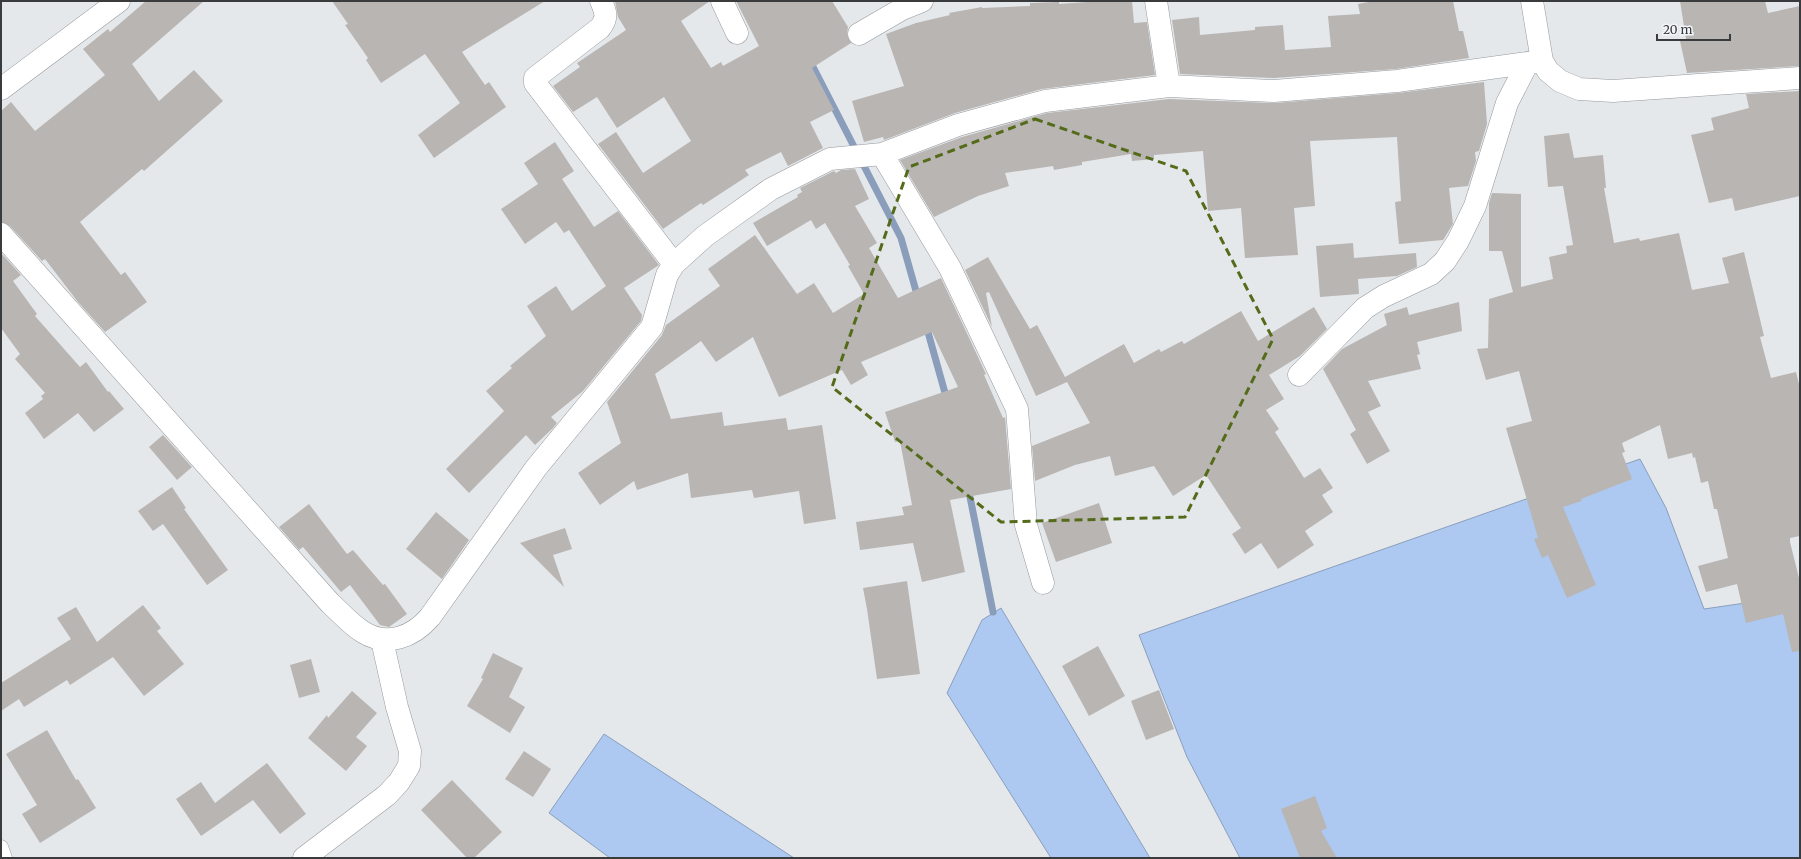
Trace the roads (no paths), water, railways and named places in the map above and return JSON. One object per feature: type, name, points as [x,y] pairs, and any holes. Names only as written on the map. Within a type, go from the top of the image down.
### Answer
[{"type":"street","points":[[1,89],[119,1]]},
{"type":"street","points":[[601,1],[607,12],[606,20],[600,28],[535,78],[535,83],[674,264]]},
{"type":"street","points":[[722,1],[737,33]]},
{"type":"street","points":[[859,34],[902,9],[922,1]]},
{"type":"street","points":[[1156,1],[1169,86]]},
{"type":"street","points":[[1299,375],[1365,308],[1384,296],[1431,274],[1445,261],[1458,241],[1475,206],[1507,103],[1534,62],[1532,1]]},
{"type":"street","points":[[1,234],[330,603],[362,632],[382,640],[398,639],[412,633],[430,617],[536,468],[652,327],[667,275],[674,264],[705,236],[771,190],[830,160],[875,155],[958,125],[1045,101],[1169,86],[1274,91],[1397,81],[1534,62],[1560,81],[1579,89],[1613,91],[1800,78]]},
{"type":"street","points":[[875,155],[950,268],[1017,409],[1026,525],[1043,583]]},
{"type":"street","points":[[304,858],[387,795],[399,782],[409,766],[410,751],[397,707],[382,640]]},
{"type":"lane","points":[[1,847],[5,858]]},
{"type":"water","points":[[1640,459],[1666,508],[1704,609],[1800,595],[1800,858],[1240,858],[1187,757],[1139,635]]},
{"type":"water","points":[[1001,608],[1150,858],[1051,858],[947,693],[982,620]]},
{"type":"water","points":[[604,734],[794,858],[610,858],[549,813]]},
{"type":"waterway","points":[[809,59],[901,238],[918,298]]},
{"type":"waterway","points":[[926,325],[947,400]]},
{"type":"waterway","points":[[968,487],[993,612]]}]
